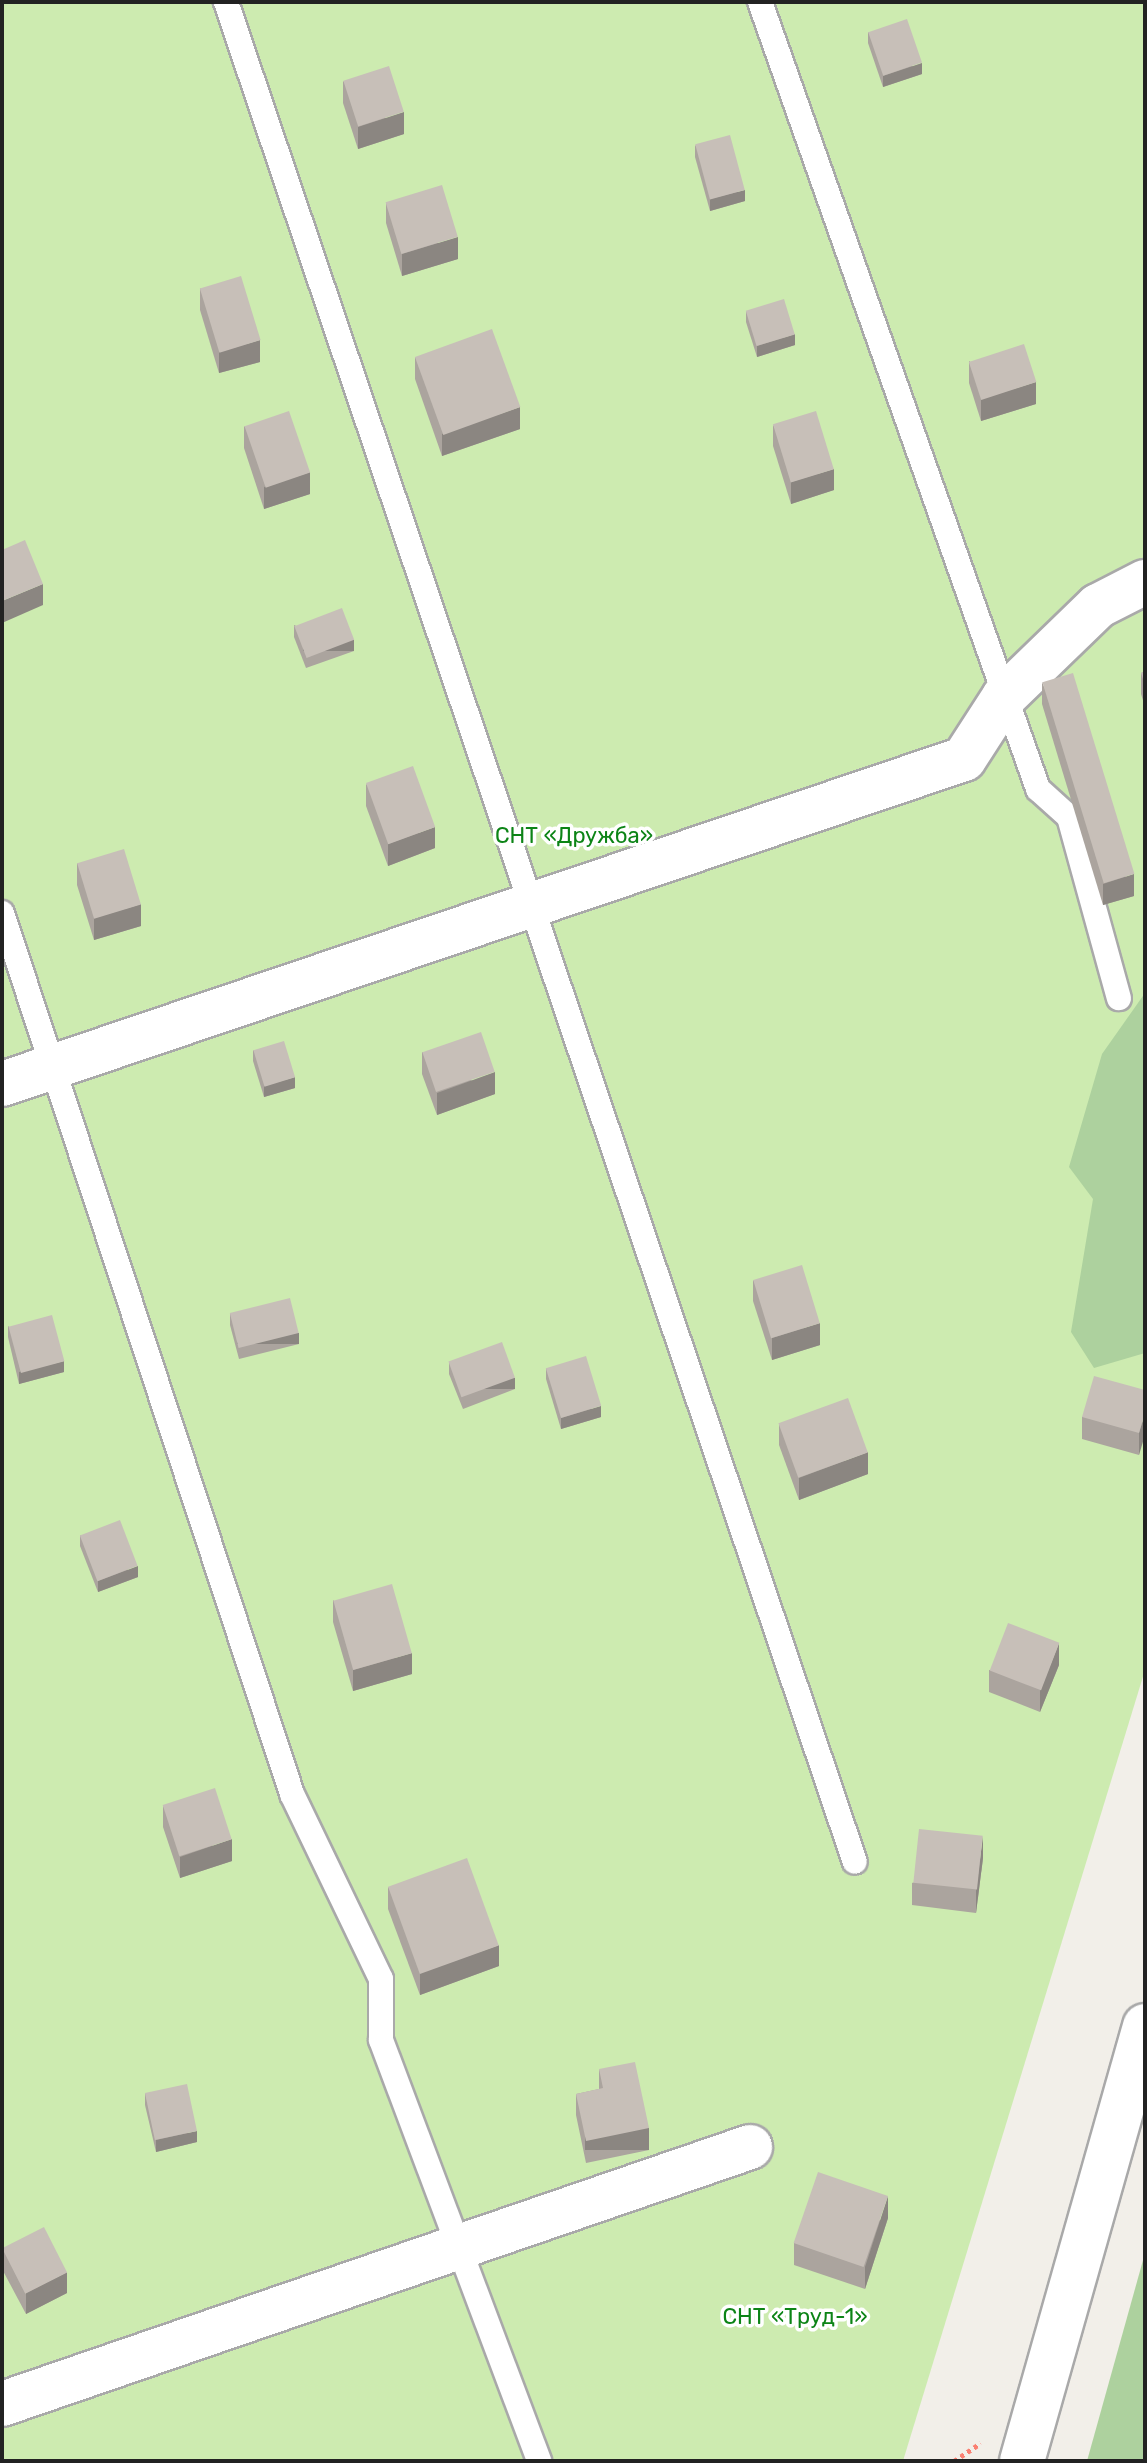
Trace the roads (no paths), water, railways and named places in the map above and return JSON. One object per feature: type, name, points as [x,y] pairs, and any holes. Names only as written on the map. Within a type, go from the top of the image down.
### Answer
[{"type":"street","points":[[2,1084],[964,759],[1004,697],[1098,606],[1145,582]]},
{"type":"street","points":[[1022,2461],[1145,2026]]},
{"type":"street","points":[[2,2404],[750,2147]]},
{"type":"lane","points":[[226,2],[855,1862]]},
{"type":"lane","points":[[760,2],[1038,789],[1069,817],[1119,998]]},
{"type":"lane","points":[[2,913],[56,1066],[292,1794],[381,1979],[381,2040],[462,2246],[539,2461]]},
{"type":"park label","name":"СНТ «Дружба»","points":[[574,836]]},
{"type":"park label","name":"СНТ «Труд-1»","points":[[795,2317]]}]
